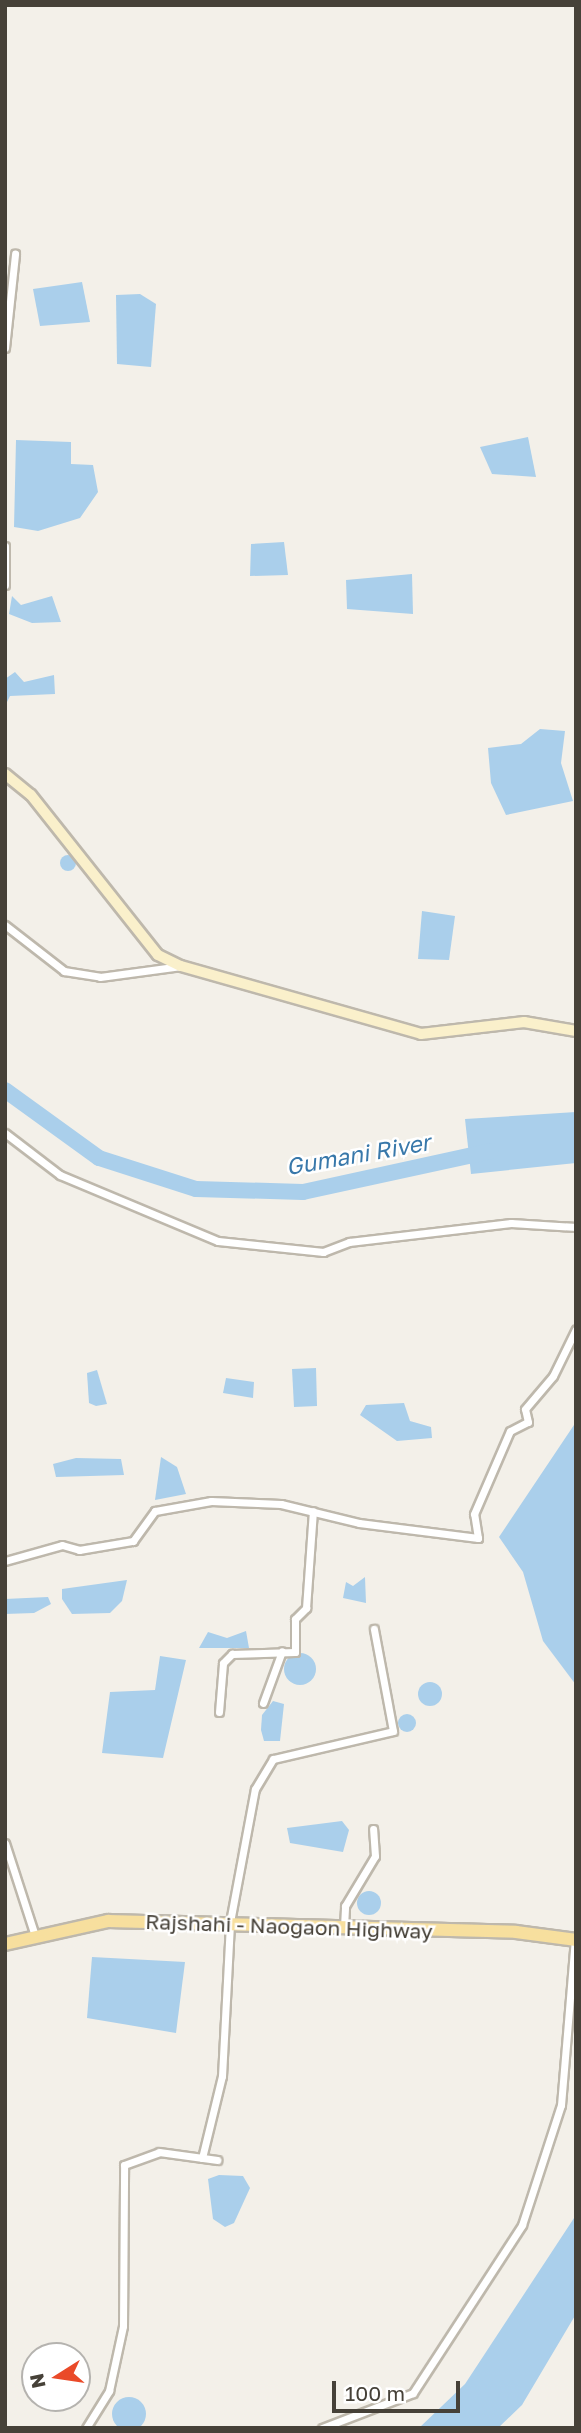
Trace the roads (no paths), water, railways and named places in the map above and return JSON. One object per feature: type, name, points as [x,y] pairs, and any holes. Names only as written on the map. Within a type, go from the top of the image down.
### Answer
[{"type":"main road","name":"Rajshahi - Naogaon Highway","points":[[5,1944],[34,1933],[108,1921],[230,1922],[575,1940]]},
{"type":"street","points":[[5,348],[15,254]]},
{"type":"street","points":[[5,547],[5,585]]},
{"type":"street","points":[[5,774],[31,795],[158,955],[181,966],[421,1034],[524,1022],[576,1031]]},
{"type":"street","points":[[5,925],[64,971],[100,977],[181,966]]},
{"type":"street","points":[[5,1133],[60,1175],[218,1241],[323,1252],[349,1242],[510,1223],[576,1227]]},
{"type":"street","points":[[5,1562],[62,1545],[79,1550],[133,1541],[155,1511],[211,1502],[313,1511],[478,1538],[474,1514],[510,1431],[528,1422],[525,1409],[553,1376],[576,1329]]},
{"type":"street","points":[[219,1712],[223,1663],[232,1654],[295,1652],[295,1619],[306,1608],[313,1511]]},
{"type":"street","points":[[202,2158],[222,2077],[230,1922],[239,1896],[247,1819],[263,1769],[299,1750],[393,1731],[374,1629]]},
{"type":"street","points":[[262,1703],[282,1651]]},
{"type":"street","points":[[344,1927],[345,1906],[372,1865],[373,1829]]},
{"type":"street","points":[[5,1843],[34,1933]]},
{"type":"street","points":[[322,2428],[413,2393],[522,2225],[561,2105],[575,1940]]},
{"type":"street","points":[[86,2428],[109,2391],[123,2326],[124,2165],[159,2152],[217,2160]]},
{"type":"water","points":[[82,282],[90,322],[40,326],[33,289]]},
{"type":"water","points":[[140,294],[156,304],[151,367],[117,364],[116,295]]},
{"type":"water","points":[[528,437],[536,477],[492,474],[480,447]]},
{"type":"water","points":[[16,440],[71,442],[71,464],[93,465],[98,492],[80,518],[38,531],[14,527]]},
{"type":"water","points":[[284,542],[288,575],[250,576],[251,544]]},
{"type":"water","points":[[412,574],[413,614],[347,609],[346,580]]},
{"type":"water","points":[[12,596],[21,605],[52,596],[61,622],[32,623],[9,614]]},
{"type":"water","points":[[15,672],[24,682],[54,675],[55,694],[10,696],[5,706],[5,679]]},
{"type":"water","points":[[540,729],[565,731],[561,763],[573,801],[506,815],[491,783],[488,748],[521,744]]},
{"type":"water","points":[[68,855],[74,857],[74,869],[68,871],[62,869],[60,863],[62,857]]},
{"type":"water","points":[[422,911],[455,916],[449,960],[418,959]]},
{"type":"water","points":[[576,1112],[576,1163],[471,1174],[465,1119]]},
{"type":"water","points":[[316,1368],[317,1406],[294,1407],[292,1369]]},
{"type":"water","points":[[97,1370],[107,1404],[96,1406],[89,1403],[87,1373]]},
{"type":"water","points":[[226,1378],[254,1382],[253,1398],[223,1393]]},
{"type":"water","points":[[404,1403],[410,1421],[431,1427],[432,1438],[397,1441],[360,1415],[366,1405]]},
{"type":"water","points":[[576,1422],[576,1685],[543,1641],[523,1572],[499,1537]]},
{"type":"water","points":[[161,1457],[177,1467],[186,1494],[155,1500]]},
{"type":"water","points":[[76,1458],[121,1459],[124,1475],[56,1477],[53,1464]]},
{"type":"water","points":[[365,1577],[366,1603],[343,1598],[346,1582],[353,1586]]},
{"type":"water","points":[[127,1580],[122,1601],[110,1613],[72,1614],[62,1599],[62,1589]]},
{"type":"water","points":[[48,1597],[51,1604],[34,1613],[5,1614],[5,1599]]},
{"type":"water","points":[[246,1631],[249,1648],[199,1648],[208,1632],[227,1638]]},
{"type":"water","points":[[300,1653],[311,1658],[316,1669],[311,1680],[300,1685],[289,1680],[284,1669],[289,1658]]},
{"type":"water","points":[[160,1656],[186,1660],[163,1758],[102,1753],[110,1692],[155,1690]]},
{"type":"water","points":[[430,1682],[438,1686],[442,1694],[438,1702],[430,1706],[422,1702],[418,1694],[422,1686]]},
{"type":"water","points":[[273,1701],[284,1704],[280,1741],[264,1741],[261,1730],[262,1715]]},
{"type":"water","points":[[407,1714],[413,1717],[416,1723],[413,1729],[407,1732],[401,1729],[398,1723],[401,1717]]},
{"type":"water","points":[[342,1821],[349,1830],[343,1852],[290,1843],[287,1828]]},
{"type":"water","points":[[369,1891],[380,1898],[381,1903],[374,1914],[369,1915],[358,1908],[357,1903],[364,1892]]},
{"type":"water","points":[[92,1957],[185,1962],[176,2033],[87,2018]]},
{"type":"water","points":[[219,2175],[243,2176],[250,2188],[234,2223],[225,2227],[213,2219],[208,2179]]},
{"type":"water","points":[[576,2215],[576,2314],[522,2405],[498,2428],[419,2428],[465,2384]]},
{"type":"water","points":[[129,2397],[141,2402],[146,2414],[141,2426],[129,2431],[117,2426],[112,2414],[117,2402]]},
{"type":"waterway","name":"Gumani River","points":[[5,1090],[99,1158],[196,1189],[303,1192],[491,1151]]}]
